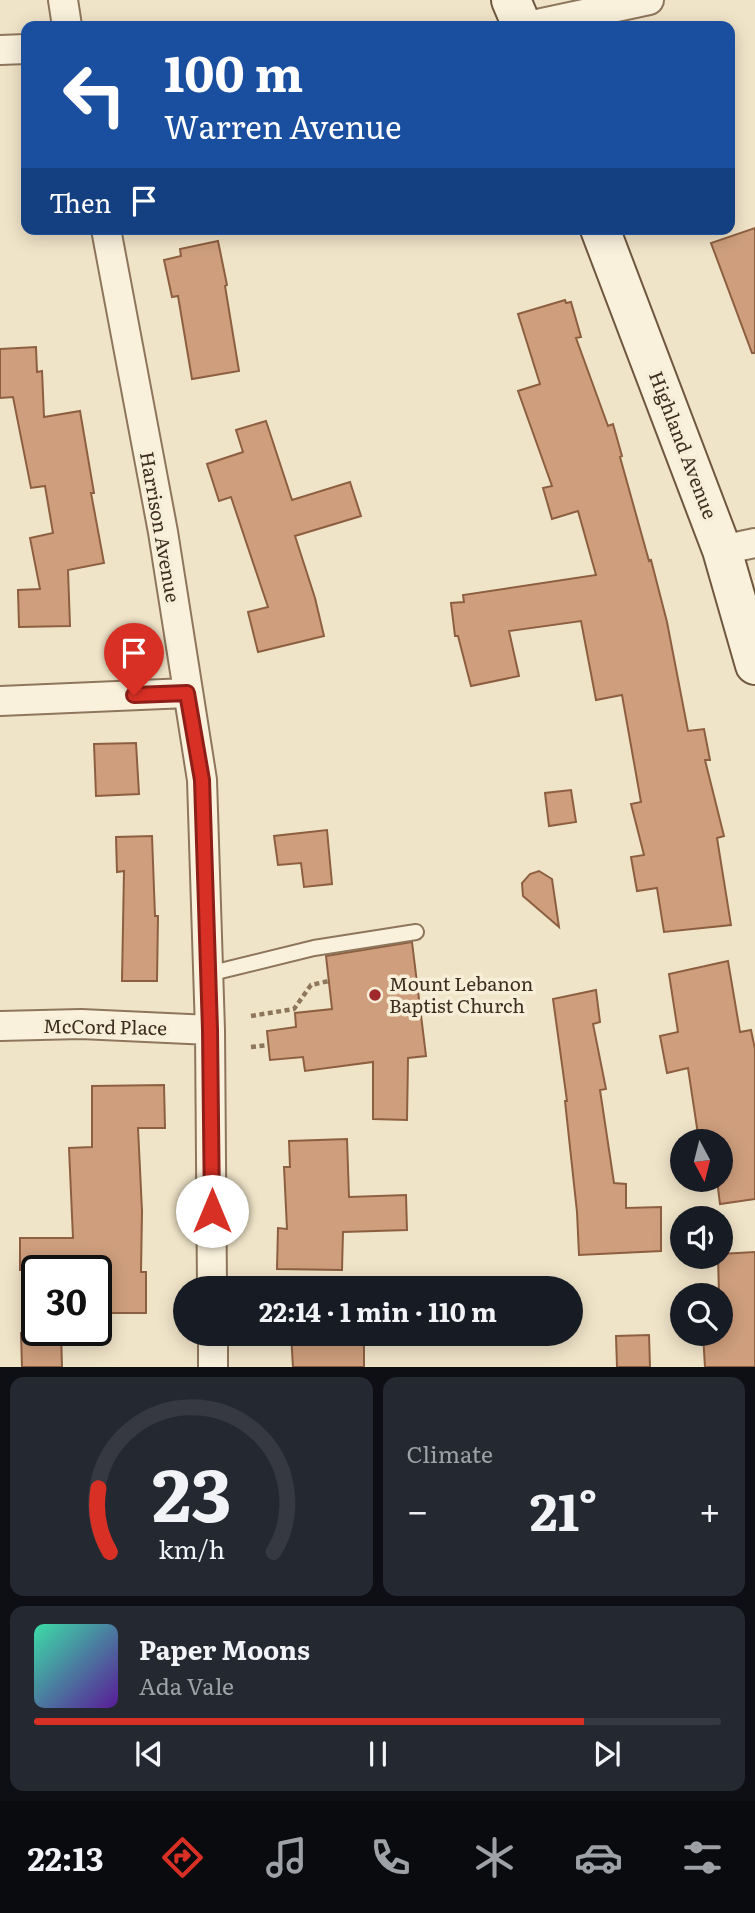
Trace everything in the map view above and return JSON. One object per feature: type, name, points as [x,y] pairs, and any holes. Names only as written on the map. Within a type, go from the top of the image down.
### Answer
[{"type":"street","points":[[63,0],[66,21]]},
{"type":"street","points":[[511,0],[522,21]]},
{"type":"street","points":[[549,21],[649,0]]},
{"type":"street","points":[[0,50],[21,49]]},
{"type":"street","name":"Harrison Avenue","points":[[107,235],[163,532],[202,780],[210,1030],[212,1276]]},
{"type":"street","name":"Highland Avenue","points":[[603,235],[739,547],[755,665]]},
{"type":"street","points":[[0,701],[187,693]]},
{"type":"street","name":"McCord Place","points":[[0,1026],[82,1024],[210,1030]]},
{"type":"street","points":[[213,1346],[213,1367]]},
{"type":"lane","points":[[208,974],[314,948],[416,932]]},
{"type":"path","points":[[251,1016],[294,1009],[311,985],[329,981]]},
{"type":"path","points":[[251,1047],[268,1045]]},
{"type":"building","points":[[755,228],[755,353],[752,353],[711,243]]},
{"type":"building","points":[[218,241],[239,371],[192,379],[178,296],[172,297],[164,260],[181,256],[180,249]]},
{"type":"building","points":[[565,300],[566,303],[571,302],[581,337],[576,338],[608,426],[613,424],[667,622],[688,731],[704,729],[710,760],[705,760],[724,836],[717,838],[731,925],[664,932],[657,888],[637,891],[631,857],[644,855],[631,804],[641,802],[622,695],[596,700],[581,621],[509,631],[519,676],[471,686],[458,636],[455,636],[451,603],[464,602],[463,595],[596,575],[578,511],[552,519],[543,488],[552,486],[518,391],[540,384],[518,314]]},
{"type":"building","points":[[36,347],[37,372],[42,371],[44,417],[80,411],[104,563],[68,570],[70,626],[19,627],[18,590],[40,589],[30,538],[53,533],[45,486],[31,488],[13,397],[0,398],[0,349]]},
{"type":"building","points":[[266,421],[292,500],[350,482],[361,516],[295,536],[324,636],[258,652],[248,612],[268,607],[231,497],[219,501],[207,464],[243,452],[236,430]]},
{"type":"building","points":[[136,743],[139,794],[96,796],[94,744]]},
{"type":"building","points":[[571,790],[576,822],[549,826],[545,793]]},
{"type":"building","points":[[327,830],[332,884],[304,887],[301,863],[278,865],[274,836]]},
{"type":"building","points":[[152,836],[155,916],[158,916],[157,981],[122,981],[124,871],[117,872],[116,837]]},
{"type":"building","points":[[539,871],[552,879],[559,927],[523,896],[522,883],[530,874]]},
{"type":"building","name":"Mount Lebanon Baptist Church","points":[[412,942],[426,1056],[408,1058],[407,1120],[373,1119],[373,1062],[305,1071],[303,1057],[270,1060],[267,1031],[296,1027],[295,1013],[332,1009],[326,956]]},
{"type":"building","points":[[728,961],[740,1032],[751,1030],[755,1049],[755,1199],[720,1204],[718,1192],[733,1192],[733,1129],[697,1129],[688,1068],[667,1073],[660,1036],[678,1032],[669,974]]},
{"type":"building","points":[[596,990],[600,1022],[593,1024],[606,1089],[600,1090],[614,1183],[626,1184],[626,1208],[661,1207],[661,1251],[579,1255],[567,1101],[553,999]]},
{"type":"building","points":[[164,1085],[165,1128],[138,1128],[142,1211],[141,1272],[146,1272],[146,1313],[112,1313],[112,1255],[21,1255],[20,1270],[20,1238],[73,1238],[69,1148],[92,1147],[92,1086]]},
{"type":"building","points":[[347,1139],[349,1197],[406,1195],[407,1230],[343,1232],[342,1270],[277,1269],[278,1228],[287,1229],[284,1167],[290,1167],[289,1141]]},
{"type":"building","points":[[755,1252],[755,1367],[705,1367],[704,1346],[733,1346],[733,1283],[719,1283],[718,1269],[733,1269],[733,1253]]},
{"type":"building","points":[[649,1335],[650,1367],[617,1367],[616,1336]]},
{"type":"building","points":[[21,1346],[61,1346],[62,1367],[22,1367]]},
{"type":"building","points":[[292,1346],[364,1346],[364,1367],[293,1367]]},
{"type":"place","name":"Mount Lebanon Baptist Church","points":[[375,995]]},
{"type":"route","points":[[134,695],[187,693],[202,780],[210,1030],[212,1211]]}]
